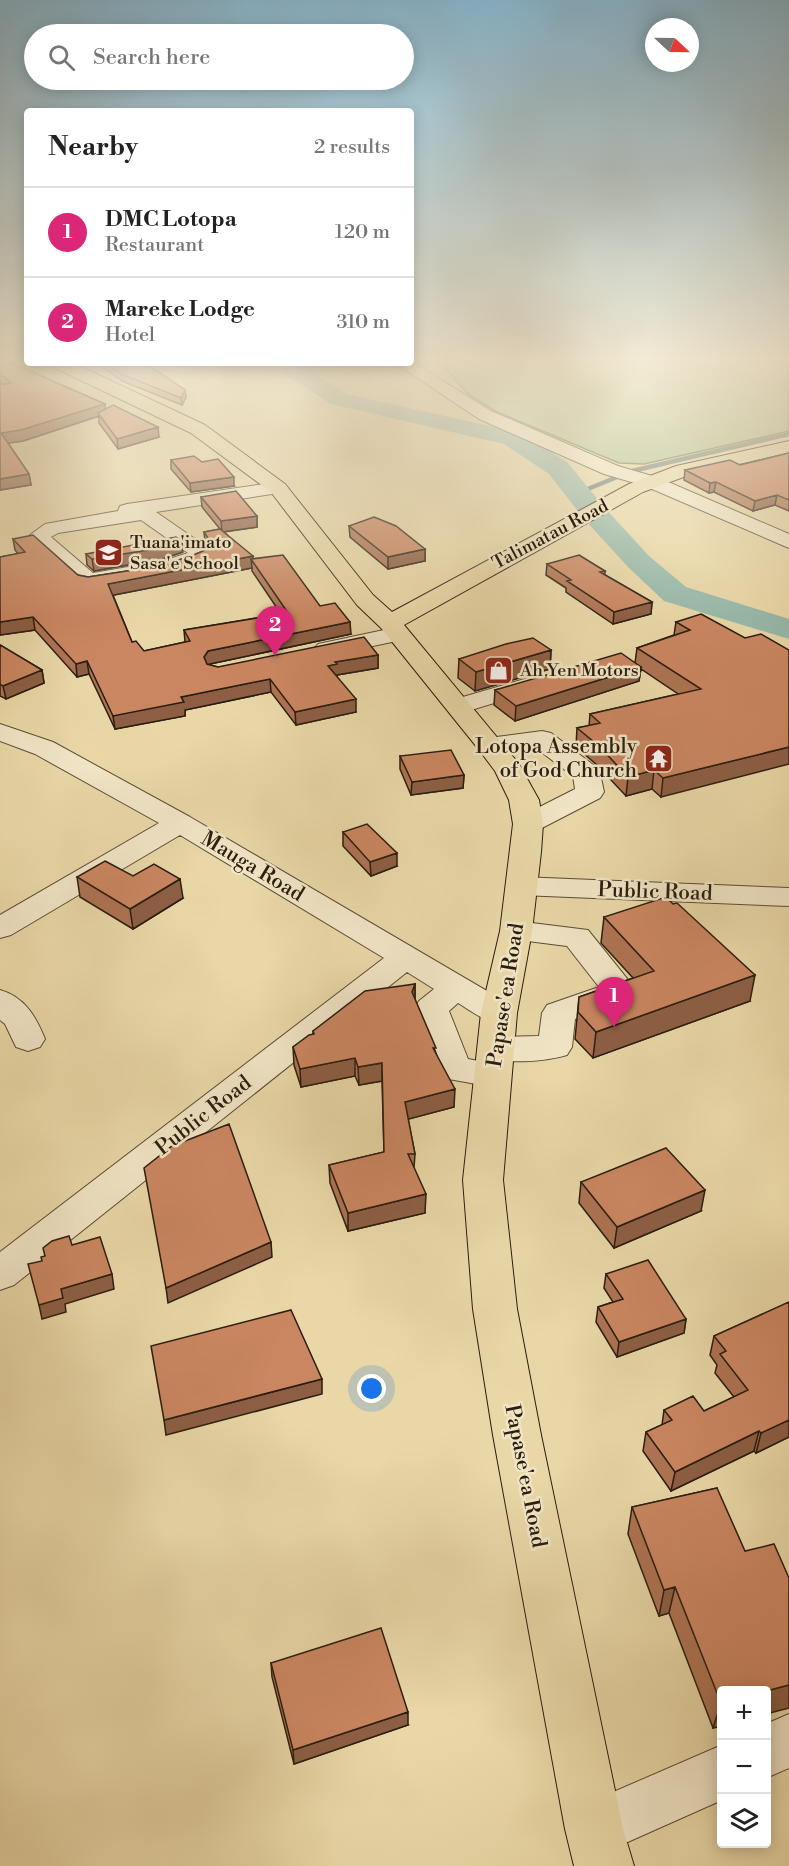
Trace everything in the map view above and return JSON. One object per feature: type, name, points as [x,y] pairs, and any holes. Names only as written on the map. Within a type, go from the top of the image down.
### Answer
[{"type":"main road","name":"Papase'ea Road","points":[[217,443],[278,488],[365,600],[394,628],[490,745],[509,770],[524,800],[528,824],[516,931],[499,1013],[483,1180],[495,1309],[517,1435],[599,1847]]},
{"type":"main road","name":"Talimatau Road","points":[[394,628],[550,534],[619,496],[683,470],[789,447]]},
{"type":"street","points":[[549,443],[611,470],[652,482],[789,542]]},
{"type":"street","points":[[138,511],[198,550],[200,555],[166,566],[89,580],[41,539],[40,535],[52,528],[138,511],[278,488]]},
{"type":"street","points":[[309,653],[394,628]]},
{"type":"street","points":[[458,706],[554,678]]},
{"type":"street","name":"Mauga Road","points":[[0,732],[44,748],[180,823],[499,1013]]},
{"type":"street","points":[[490,745],[542,740],[586,773],[590,792],[528,824]]},
{"type":"street","points":[[0,928],[180,823]]},
{"type":"street","name":"Public Road","points":[[521,886],[789,897]]},
{"type":"street","points":[[456,987],[431,1009],[456,1069],[555,1047],[559,1013],[620,991],[577,937],[516,931]]},
{"type":"street","name":"Public Road","points":[[0,1274],[406,957]]},
{"type":"street","points":[[0,1001],[20,1019],[28,1039]]},
{"type":"street","points":[[771,1749],[789,1741]]},
{"type":"street","points":[[599,1847],[717,1775]]},
{"type":"green space","points":[[571,443],[736,443],[644,464],[619,463]]},
{"type":"building","points":[[0,443],[8,443],[29,474],[0,479]]},
{"type":"building","points":[[789,453],[789,500],[777,495],[755,501],[685,470],[730,460],[740,465]]},
{"type":"building","points":[[194,456],[202,462],[218,459],[234,477],[190,483],[171,460]]},
{"type":"building","points":[[236,491],[257,516],[221,521],[201,497]]},
{"type":"building","points":[[374,517],[396,526],[425,549],[388,557],[349,526]]},
{"type":"building","points":[[220,529],[253,556],[108,584],[132,642],[136,641],[144,651],[190,641],[184,630],[288,613],[251,559],[283,555],[320,606],[335,603],[350,622],[208,651],[204,657],[207,664],[218,667],[364,637],[378,655],[335,662],[337,664],[328,666],[356,699],[295,712],[270,679],[181,697],[184,702],[113,716],[87,661],[76,664],[33,617],[0,622],[0,557],[25,552],[13,539],[33,535],[78,575],[88,577],[153,567],[189,557],[212,544],[204,532]]},
{"type":"building","points":[[176,537],[182,541],[161,548],[92,559],[86,554]]},
{"type":"building","points":[[579,555],[605,571],[600,572],[652,602],[614,612],[567,581],[571,580],[547,564]]},
{"type":"building","points":[[701,614],[745,638],[761,634],[789,650],[789,747],[663,778],[654,770],[628,777],[599,746],[577,728],[600,723],[590,714],[701,689],[637,648],[690,630],[676,622]]},
{"type":"building","points":[[533,638],[551,650],[476,672],[459,659],[506,644]]},
{"type":"building","points":[[0,645],[42,670],[3,686],[0,684]]},
{"type":"building","points":[[621,653],[641,667],[516,706],[495,690]]},
{"type":"building","points":[[451,750],[464,775],[412,782],[400,756]]},
{"type":"building","points":[[367,824],[397,853],[370,862],[343,832]]},
{"type":"building","points":[[105,861],[133,876],[154,864],[180,879],[130,909],[77,877]]},
{"type":"building","points":[[666,897],[673,904],[677,903],[755,975],[596,1032],[578,1012],[579,997],[654,971],[604,917]]},
{"type":"building","points":[[415,984],[412,992],[436,1048],[433,1048],[455,1089],[405,1102],[415,1154],[408,1154],[426,1194],[348,1213],[329,1165],[384,1152],[382,1063],[358,1067],[355,1058],[300,1069],[293,1047],[314,1034],[313,1031],[365,991]]},
{"type":"building","points":[[229,1124],[271,1242],[166,1288],[144,1168],[172,1146]]},
{"type":"building","points":[[666,1148],[705,1190],[617,1227],[581,1182]]},
{"type":"building","points":[[69,1236],[72,1245],[100,1237],[112,1274],[61,1289],[63,1298],[39,1305],[28,1264],[42,1261],[41,1257],[45,1256],[43,1248],[52,1241]]},
{"type":"building","points":[[648,1260],[686,1319],[619,1342],[598,1307],[623,1299],[606,1274]]},
{"type":"building","points":[[789,1302],[789,1420],[761,1433],[759,1431],[675,1472],[646,1432],[672,1420],[664,1410],[693,1396],[704,1411],[748,1390],[720,1354],[726,1351],[714,1336]]},
{"type":"building","points":[[291,1310],[322,1379],[164,1420],[151,1346]]},
{"type":"building","points":[[717,1488],[745,1551],[774,1544],[789,1578],[789,1685],[771,1690],[771,1686],[717,1686],[717,1693],[675,1587],[664,1590],[632,1507]]},
{"type":"building","points":[[381,1628],[408,1712],[293,1750],[271,1663]]},
{"type":"waterway","points":[[520,443],[558,468],[594,513],[639,562],[675,594],[789,629]]},
{"type":"waterway","points":[[632,471],[750,443]]},
{"type":"waterway","points":[[578,493],[617,477]]},
{"type":"place","name":"Tuana'imato Sasa'e School","points":[[109,552]]},
{"type":"place","name":"Mareke Lodge","points":[[275,656]]},
{"type":"place","name":"Ah Yen Motors","points":[[499,670]]},
{"type":"place","name":"Lotopa Assembly of God Church","points":[[658,758]]},
{"type":"place","name":"DMC Lotopa","points":[[614,1027]]}]
